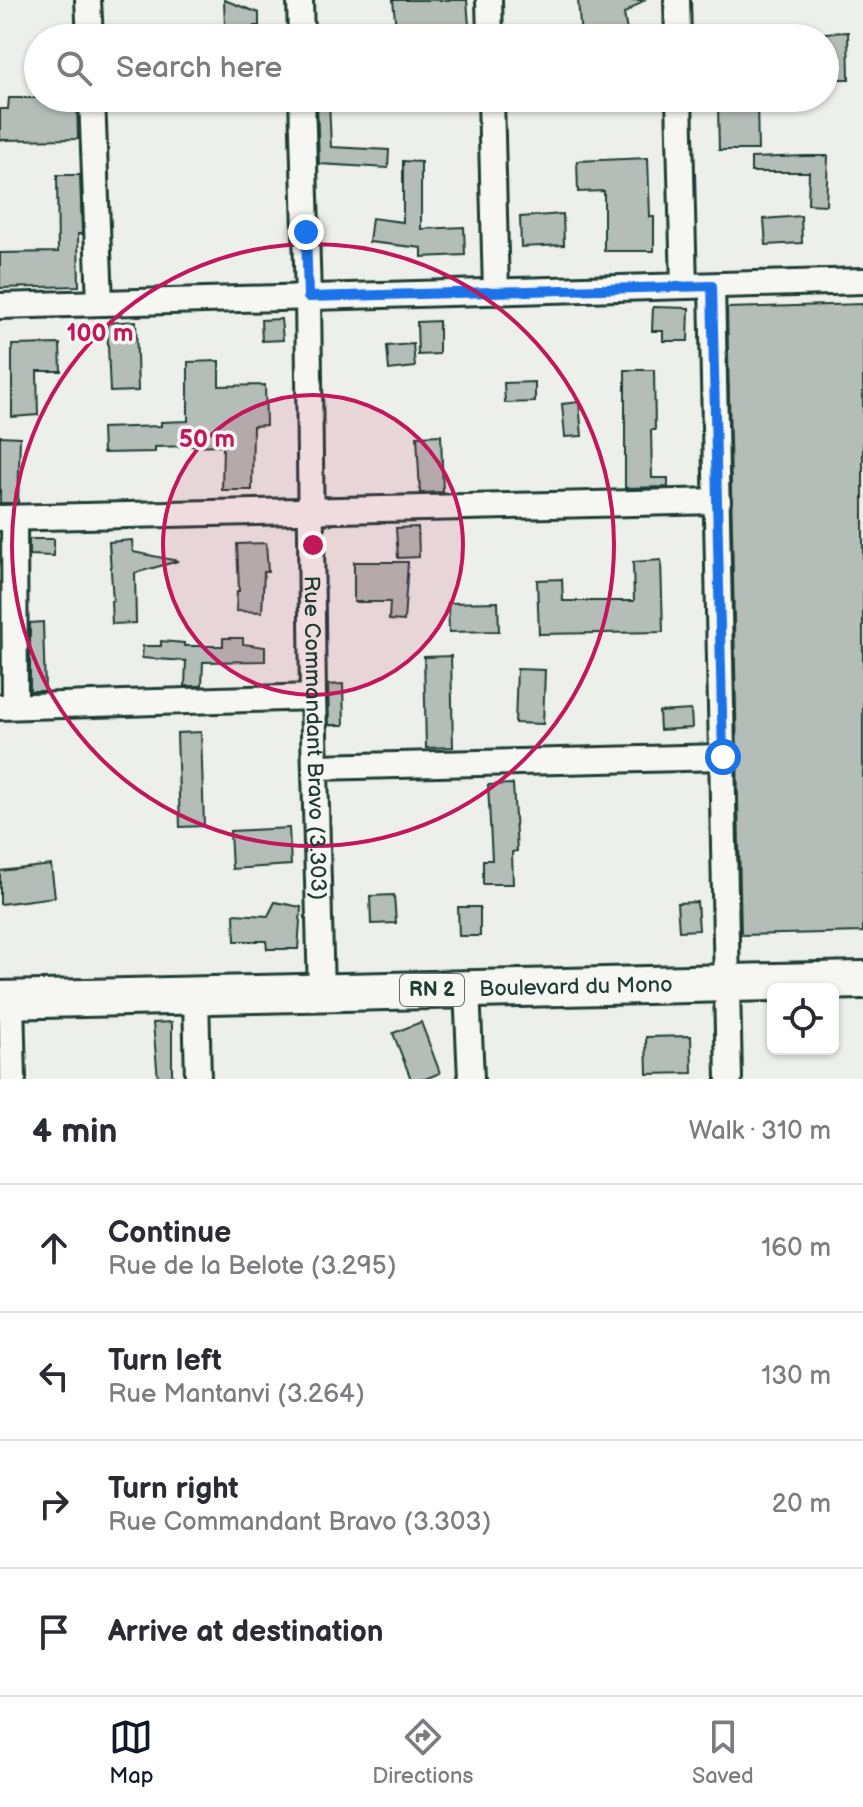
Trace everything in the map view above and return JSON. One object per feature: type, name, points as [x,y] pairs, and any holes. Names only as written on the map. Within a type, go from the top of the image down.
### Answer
[{"type":"main road","name":"Boulevard du Mono","points":[[4,995],[196,996],[321,985],[467,989],[863,966]]},
{"type":"main road","name":"Boulevard du Mono","points":[[4,995],[726,975],[863,980]]},
{"type":"street","points":[[88,0],[89,24]]},
{"type":"street","points":[[300,0],[301,24]]},
{"type":"street","points":[[489,0],[490,24]]},
{"type":"street","points":[[677,0],[678,24]]},
{"type":"street","points":[[93,112],[100,303]]},
{"type":"street","name":"Rue Commandant Bravo (3.303)","points":[[302,112],[321,985]]},
{"type":"street","points":[[491,112],[496,292]]},
{"type":"street","points":[[679,112],[684,286]]},
{"type":"street","points":[[0,306],[863,281]]},
{"type":"street","points":[[712,286],[729,1079]]},
{"type":"street","points":[[313,697],[7,706],[7,518],[718,501]]},
{"type":"street","points":[[317,767],[723,757]]},
{"type":"street","points":[[467,989],[471,1079]]},
{"type":"street","points":[[4,995],[13,1079]]},
{"type":"street","points":[[196,996],[198,1079]]},
{"type":"building","points":[[224,0],[259,13],[259,24],[225,24]]},
{"type":"building","points":[[393,0],[467,0],[469,24],[396,24]]},
{"type":"building","points":[[578,0],[644,0],[624,14],[626,24],[580,24]]},
{"type":"building","points":[[839,32],[848,32],[849,79],[839,79]]},
{"type":"building","points":[[9,98],[24,98],[24,112],[77,112],[78,139],[0,140],[0,109],[8,109]]},
{"type":"building","points":[[317,112],[329,112],[331,147],[389,150],[388,168],[319,164]]},
{"type":"building","points":[[718,112],[757,112],[758,150],[719,150]]},
{"type":"building","points":[[828,156],[826,205],[808,204],[809,172],[751,172],[751,158]]},
{"type":"building","points":[[648,158],[654,251],[604,251],[604,191],[578,192],[577,161]]},
{"type":"building","points":[[403,161],[421,162],[421,229],[464,227],[465,255],[422,257],[422,248],[369,242],[372,218],[403,222]]},
{"type":"building","points":[[57,175],[80,175],[82,234],[78,234],[79,286],[0,288],[0,253],[58,252]]},
{"type":"building","points":[[563,214],[564,245],[521,247],[520,217]]},
{"type":"building","points":[[801,216],[802,243],[766,245],[764,219]]},
{"type":"building","points":[[863,304],[863,932],[741,935],[727,308]]},
{"type":"building","points":[[653,307],[689,308],[688,341],[663,341],[663,331],[652,331]]},
{"type":"building","points":[[281,319],[283,340],[262,341],[261,320]]},
{"type":"building","points":[[136,321],[138,391],[110,392],[107,323]]},
{"type":"building","points":[[439,321],[439,354],[418,355],[417,322]]},
{"type":"building","points":[[60,344],[61,371],[37,371],[38,415],[12,417],[12,345]]},
{"type":"building","points":[[413,344],[415,367],[389,370],[387,346]]},
{"type":"building","points":[[219,361],[219,386],[265,385],[266,425],[253,426],[252,490],[222,490],[223,445],[155,447],[155,452],[103,453],[102,428],[161,426],[161,422],[188,421],[188,362]]},
{"type":"building","points":[[625,370],[654,370],[652,478],[668,478],[668,487],[625,488]]},
{"type":"building","points":[[535,382],[535,402],[505,403],[504,383]]},
{"type":"building","points":[[579,402],[582,436],[565,437],[562,404]]},
{"type":"building","points":[[441,435],[443,492],[420,493],[417,436]]},
{"type":"building","points":[[0,436],[20,437],[18,503],[0,503]]},
{"type":"building","points":[[418,527],[419,557],[398,558],[396,528]]},
{"type":"building","points":[[29,539],[54,539],[54,556],[29,555]]},
{"type":"building","points":[[132,540],[133,552],[178,561],[135,573],[136,623],[112,624],[109,542]]},
{"type":"building","points":[[266,543],[268,572],[264,572],[262,612],[236,611],[239,591],[237,544]]},
{"type":"building","points":[[661,560],[663,632],[539,634],[537,580],[562,579],[563,601],[634,601],[633,562]]},
{"type":"building","points":[[354,562],[408,562],[404,621],[389,620],[390,602],[354,602]]},
{"type":"building","points":[[498,602],[499,631],[449,632],[448,603]]},
{"type":"building","points":[[43,622],[45,691],[30,691],[30,623]]},
{"type":"building","points":[[223,638],[243,638],[243,644],[265,647],[265,661],[203,662],[202,686],[185,686],[186,661],[142,658],[143,646],[161,646],[161,641],[184,643],[184,646],[223,646]]},
{"type":"building","points":[[451,656],[453,747],[426,748],[424,657]]},
{"type":"building","points":[[517,669],[545,670],[543,724],[515,723]]},
{"type":"building","points":[[343,684],[344,725],[329,725],[328,685]]},
{"type":"building","points":[[691,710],[692,728],[660,730],[659,712]]},
{"type":"building","points":[[201,732],[204,826],[180,827],[177,733]]},
{"type":"building","points":[[513,784],[517,851],[512,852],[513,884],[483,884],[483,860],[492,860],[488,785]]},
{"type":"building","points":[[289,828],[291,865],[232,869],[230,831]]},
{"type":"building","points":[[51,865],[55,897],[0,904],[0,871]]},
{"type":"building","points":[[394,895],[396,923],[371,924],[370,896]]},
{"type":"building","points":[[275,902],[301,907],[298,949],[267,949],[266,941],[235,941],[234,914],[268,916]]},
{"type":"building","points":[[697,902],[699,930],[679,931],[677,903]]},
{"type":"building","points":[[458,907],[480,907],[480,936],[459,936]]},
{"type":"building","points":[[172,1022],[172,1079],[158,1079],[153,1023]]},
{"type":"building","points":[[421,1022],[440,1073],[425,1079],[411,1079],[393,1033]]},
{"type":"building","points":[[691,1036],[692,1073],[647,1074],[646,1037]]},
{"type":"route","points":[[306,232],[308,297],[712,286],[723,757]]}]
